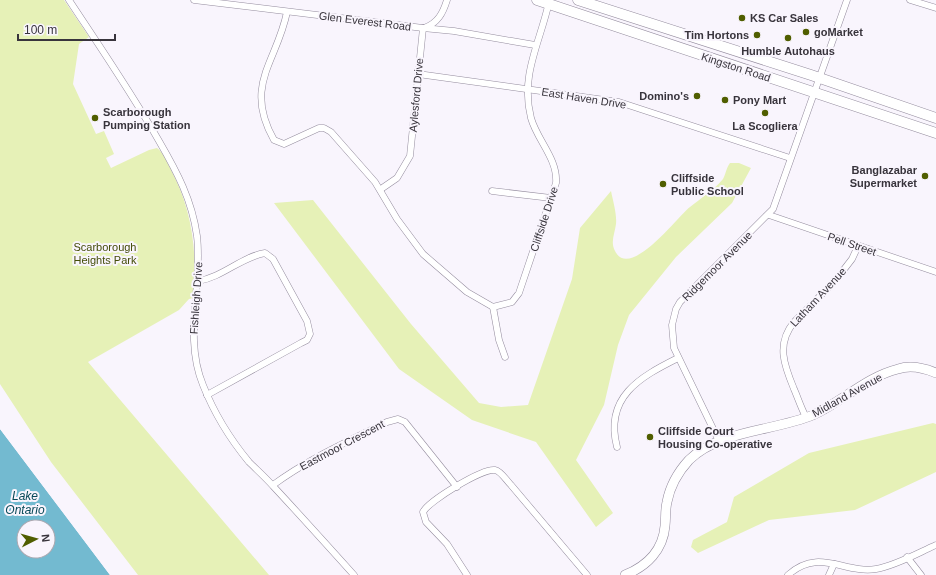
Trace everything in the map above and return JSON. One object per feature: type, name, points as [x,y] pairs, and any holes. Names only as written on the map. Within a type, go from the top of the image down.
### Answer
[{"type":"main road","name":"Kingston Road","points":[[537,0],[549,2],[936,133]]},
{"type":"main road","name":"Kingston Road","points":[[578,0],[819,78],[936,118]]},
{"type":"street","name":"Fishleigh Drive","points":[[69,0],[134,97],[183,184],[191,205],[199,256],[193,335],[194,351],[198,370],[207,395],[232,439],[250,462],[273,485],[354,575]]},
{"type":"street","name":"Glen Everest Road","points":[[194,0],[454,31],[535,45]]},
{"type":"street","points":[[423,28],[439,18],[447,0]]},
{"type":"street","name":"Ridgemoor Avenue","points":[[719,442],[678,358],[672,338],[672,325],[676,309],[690,292],[769,215],[776,203],[790,158],[847,0]]},
{"type":"street","points":[[910,0],[936,8]]},
{"type":"street","name":"Cliffside Drive","points":[[493,307],[512,302],[519,293],[556,182],[552,160],[537,134],[532,119],[528,91],[530,65],[549,2]]},
{"type":"street","points":[[287,12],[262,82],[260,94],[263,116],[274,140],[284,144],[319,128],[324,128],[331,132],[380,189],[397,219],[423,254],[463,289],[493,307],[499,340],[505,358]]},
{"type":"street","name":"Aylesford Drive","points":[[380,189],[397,178],[410,156],[423,28]]},
{"type":"street","name":"East Haven Drive","points":[[418,74],[528,91],[619,102],[790,158]]},
{"type":"street","points":[[492,191],[551,198]]},
{"type":"street","name":"Pell Street","points":[[769,215],[936,272]]},
{"type":"street","name":"Latham Avenue","points":[[806,418],[783,359],[782,348],[784,339],[788,329],[794,322],[846,269],[858,246]]},
{"type":"street","points":[[198,281],[209,280],[253,257],[265,253],[273,259],[307,321],[310,334],[307,340],[207,395]]},
{"type":"street","points":[[617,447],[614,423],[617,408],[622,399],[633,385],[644,376],[678,358]]},
{"type":"street","name":"Midland Avenue","points":[[625,575],[642,567],[650,560],[660,545],[664,532],[669,494],[680,470],[700,452],[719,442],[806,418],[825,409],[876,378],[893,370],[914,367],[936,373]]},
{"type":"street","name":"Eastmoor Crescent","points":[[273,485],[319,456],[387,422],[398,419],[405,422],[457,487]]},
{"type":"street","points":[[467,575],[450,549],[426,522],[423,516],[424,512],[429,505],[457,487],[485,472],[494,470],[500,473],[511,484],[588,575]]},
{"type":"street","points":[[788,575],[801,566],[811,563],[834,564],[862,569],[877,569],[936,545]]},
{"type":"street","points":[[907,557],[921,575]]},
{"type":"street","points":[[829,575],[834,564]]},
{"type":"green space","name":"Scarborough Heights Park","points":[[0,0],[64,0],[89,37],[79,44],[73,84],[96,134],[104,131],[114,154],[106,158],[111,168],[149,150],[157,148],[165,157],[178,183],[184,199],[192,231],[195,264],[193,298],[189,299],[179,310],[88,362],[269,575],[138,575],[51,462],[0,384]]},
{"type":"green space","points":[[730,163],[739,163],[751,168],[732,203],[676,257],[629,315],[618,345],[604,405],[576,460],[613,513],[596,527],[536,442],[472,420],[399,369],[274,203],[313,200],[411,324],[479,403],[501,407],[528,405],[572,279],[580,228],[611,191],[616,220],[613,241],[614,248],[622,258],[632,258],[654,243],[684,212],[716,187],[723,179]]},
{"type":"green space","points":[[933,423],[936,424],[936,472],[855,510],[769,520],[698,553],[691,547],[693,540],[727,522],[734,497],[809,453]]},
{"type":"water","name":"Lake Ontario","points":[[0,429],[110,575],[0,575]]},
{"type":"pier","points":[[3,419],[1,427],[112,575],[110,575],[0,429]]},
{"type":"place","name":"KS Car Sales","points":[[742,18]]},
{"type":"place","name":"goMarket","points":[[806,32]]},
{"type":"place","name":"Tim Hortons","points":[[757,35]]},
{"type":"place","name":"Humble Autohaus","points":[[788,38]]},
{"type":"place","name":"Domino's","points":[[697,96]]},
{"type":"place","name":"Pony Mart","points":[[725,100]]},
{"type":"place","name":"La Scogliera","points":[[765,113]]},
{"type":"place","name":"Scarborough Pumping Station","points":[[95,118]]},
{"type":"place","name":"Banglazabar Supermarket","points":[[925,176]]},
{"type":"place","name":"Cliffside Public School","points":[[663,184]]},
{"type":"place","name":"Cliffside Court Housing Co-operative","points":[[650,437]]}]
